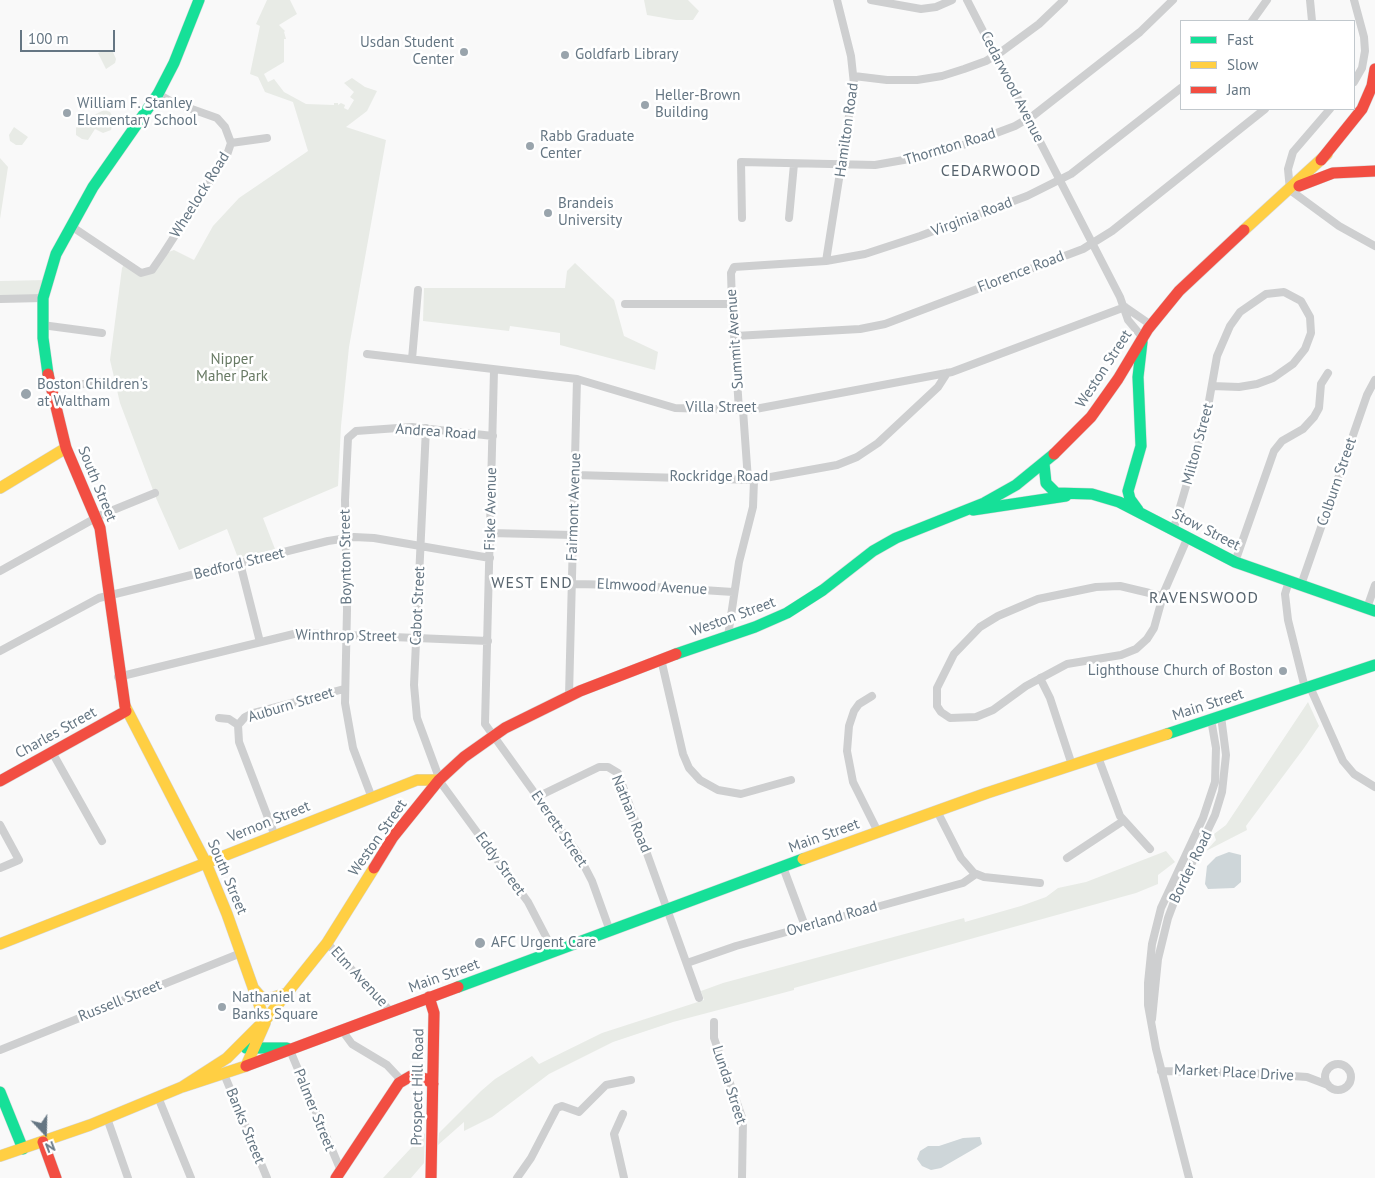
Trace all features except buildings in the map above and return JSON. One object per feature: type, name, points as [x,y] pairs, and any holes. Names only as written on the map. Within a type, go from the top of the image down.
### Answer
[{"type":"main road","name":"South Street","points":[[200,0],[174,63],[158,94],[93,187],[51,267],[43,298],[42,325],[50,388],[66,448],[97,517],[103,543],[118,677],[126,711],[206,863],[262,1012],[267,1018]]},
{"type":"main road","points":[[1321,160],[1362,109],[1372,86],[1375,69]]},
{"type":"main road","name":"Weston Street","points":[[224,1074],[246,1066],[267,1018],[326,942],[393,837],[439,780],[464,757],[492,736],[569,696],[662,658],[761,625],[794,609],[882,546],[907,532],[1003,493],[1044,464],[1087,422],[1122,372],[1150,325],[1187,283],[1321,160],[1357,122],[1375,93]]},
{"type":"main road","name":"Weston Street","points":[[1290,190],[1333,173],[1375,171]]},
{"type":"main road","points":[[1140,511],[1129,497],[1130,480],[1141,446],[1138,371],[1142,338]]},
{"type":"main road","points":[[1122,372],[1132,379],[1138,396]]},
{"type":"main road","points":[[0,488],[66,448]]},
{"type":"main road","name":"Stow Street","points":[[1044,464],[1044,478],[1050,488],[1061,494],[1087,494],[1108,498],[1140,511],[1187,539],[1235,562],[1371,609]]},
{"type":"main road","points":[[1087,494],[1115,492],[1130,480]]},
{"type":"main road","points":[[952,515],[1073,495]]},
{"type":"main road","name":"Main Street","points":[[254,1049],[289,1048],[937,811],[1375,665]]},
{"type":"main road","name":"Charles Street","points":[[0,781],[126,711]]},
{"type":"main road","name":"Vernon Street","points":[[0,944],[419,779],[439,780]]},
{"type":"main road","points":[[254,988],[260,996],[269,999],[289,992]]},
{"type":"main road","name":"Prospect Hill Road","points":[[429,997],[434,1013],[431,1178]]},
{"type":"main road","name":"Weston Street","points":[[182,1087],[230,1055],[254,1049]]},
{"type":"main road","points":[[0,1156],[107,1118],[182,1087],[224,1074]]},
{"type":"main road","points":[[338,1174],[402,1081],[413,1076],[426,1079],[432,1084]]},
{"type":"main road","points":[[0,1092],[23,1149]]},
{"type":"main road","points":[[43,1142],[56,1178]]},
{"type":"street","name":"Hamilton Road","points":[[826,261],[852,106],[854,76],[852,56],[837,0]]},
{"type":"street","points":[[871,0],[894,6],[927,9],[952,0]]},
{"type":"street","name":"Cedarwood Avenue","points":[[967,0],[1125,307],[1131,326],[1142,338]]},
{"type":"street","points":[[854,76],[896,80],[934,78],[964,70],[996,56],[1039,24],[1064,0]]},
{"type":"street","name":"Thornton Road","points":[[742,218],[741,162],[842,166],[881,165],[932,155],[981,139],[1028,119],[1140,32],[1173,0]]},
{"type":"street","points":[[1253,20],[1267,0]]},
{"type":"street","points":[[1310,0],[1312,20]]},
{"type":"street","points":[[1354,0],[1364,37],[1365,51],[1362,68],[1355,80]]},
{"type":"street","name":"Virginia Road","points":[[732,269],[741,266],[826,261],[865,254],[893,246],[1016,200],[1060,181],[1180,89]]},
{"type":"street","name":"Wheelock Road","points":[[71,226],[133,269],[142,273],[148,273],[154,268],[227,155],[231,142],[225,127],[217,118],[172,102],[158,94]]},
{"type":"street","name":"Florence Road","points":[[735,336],[853,330],[885,324],[1093,244],[1112,231],[1264,110]]},
{"type":"street","points":[[1329,110],[1292,155],[1288,169],[1290,190],[1339,226],[1375,246]]},
{"type":"street","points":[[231,142],[267,138]]},
{"type":"street","points":[[789,218],[794,164]]},
{"type":"street","name":"Summit Avenue","points":[[728,636],[733,592],[741,552],[754,507],[741,410],[732,304],[732,269]]},
{"type":"street","points":[[412,359],[418,290]]},
{"type":"street","name":"Milton Street","points":[[1174,531],[1204,426],[1220,345],[1233,321],[1240,312],[1270,292],[1289,293],[1301,301],[1310,317],[1312,329],[1309,342],[1296,362],[1277,376],[1257,384],[1244,387],[1212,386]]},
{"type":"street","points":[[0,299],[43,298]]},
{"type":"street","points":[[625,304],[732,304]]},
{"type":"street","name":"Cedarwood Avenue","points":[[1125,307],[1150,325]]},
{"type":"street","name":"Villa Street","points":[[367,354],[577,379],[668,407],[763,409],[947,373],[1125,307]]},
{"type":"street","points":[[42,325],[102,333]]},
{"type":"street","name":"Fiske Avenue","points":[[492,736],[485,722],[494,370]]},
{"type":"street","name":"Rockridge Road","points":[[575,476],[751,480],[826,468],[857,457],[873,447],[938,387],[947,373]]},
{"type":"street","points":[[1235,562],[1274,451],[1282,441],[1303,429],[1314,417],[1319,408],[1321,384],[1328,373]]},
{"type":"street","name":"Fairmont Avenue","points":[[569,696],[577,379]]},
{"type":"street","name":"Colburn Street","points":[[1301,585],[1367,394],[1375,380]]},
{"type":"street","points":[[50,388],[101,382]]},
{"type":"street","name":"Andrea Road","points":[[351,433],[397,428],[426,428],[493,436]]},
{"type":"street","name":"Cabot Street","points":[[426,428],[416,638],[416,710],[439,780]]},
{"type":"street","name":"Boynton Street","points":[[351,433],[346,449],[347,635],[344,689],[350,736],[372,798]]},
{"type":"street","points":[[0,572],[97,517],[155,493]]},
{"type":"street","points":[[490,533],[573,536]]},
{"type":"street","name":"Bedford Street","points":[[0,651],[94,600],[346,538],[374,538],[490,558]]},
{"type":"street","points":[[1162,596],[1129,587],[1105,586],[1044,597],[1003,613],[980,627],[954,654],[937,688],[936,703],[941,712],[950,718],[976,717],[993,710],[1040,678],[1074,662],[1121,655],[1136,649],[1147,640],[1154,628],[1162,596],[1187,539]]},
{"type":"street","points":[[240,563],[260,642]]},
{"type":"street","points":[[1288,581],[1285,596],[1292,638],[1308,688],[1343,761],[1358,777],[1375,787]]},
{"type":"street","name":"Elmwood Avenue","points":[[572,584],[626,585],[733,592]]},
{"type":"street","points":[[1371,609],[1375,585]]},
{"type":"street","name":"Winthrop Street","points":[[118,677],[298,633],[488,641]]},
{"type":"street","points":[[662,658],[682,754],[688,766],[700,780],[718,790],[744,794],[791,780]]},
{"type":"street","points":[[1040,678],[1050,698],[1072,765]]},
{"type":"street","name":"Auburn Street","points":[[275,836],[239,742],[238,726],[245,717],[252,713],[344,689]]},
{"type":"street","points":[[872,696],[859,704],[854,711],[849,726],[847,750],[853,782],[878,832]]},
{"type":"street","points":[[219,718],[229,719],[238,726]]},
{"type":"street","name":"Border Road","points":[[1189,1178],[1161,1071],[1152,1019],[1158,959],[1168,918],[1177,894],[1212,823],[1222,792],[1226,755],[1216,718]]},
{"type":"street","name":"Everett Street","points":[[492,736],[584,863],[610,931]]},
{"type":"street","points":[[52,752],[102,841]]},
{"type":"street","points":[[1098,757],[1123,821],[1150,850]]},
{"type":"street","name":"Nathan Road","points":[[537,797],[599,766],[608,767],[616,771],[667,909]]},
{"type":"street","name":"Eddy Street","points":[[439,780],[528,902],[554,952]]},
{"type":"street","points":[[937,811],[962,858],[976,874],[1040,883]]},
{"type":"street","points":[[1067,858],[1123,821]]},
{"type":"street","points":[[0,825],[20,860],[0,868]]},
{"type":"street","points":[[783,867],[805,926]]},
{"type":"street","name":"Overland Road","points":[[687,963],[805,926],[963,883],[976,874]]},
{"type":"street","points":[[667,909],[699,998]]},
{"type":"street","name":"Elm Avenue","points":[[326,942],[390,1011]]},
{"type":"street","name":"Russell Street","points":[[0,1050],[241,953]]},
{"type":"street","name":"Lunda Street","points":[[714,1022],[714,1038],[744,1120],[742,1178]]},
{"type":"street","points":[[341,1029],[352,1044],[387,1065],[402,1081]]},
{"type":"street","name":"Palmer Street","points":[[289,1048],[338,1174]]},
{"type":"street","points":[[1341,1064],[1348,1069],[1351,1078],[1349,1084],[1340,1090],[1332,1089],[1328,1085],[1325,1076],[1327,1070],[1332,1066],[1341,1064]]},
{"type":"street","name":"Market Place Drive","points":[[1307,1077],[1327,1070]]},
{"type":"street","name":"Market Place Drive","points":[[1161,1071],[1249,1073],[1307,1077],[1328,1085]]},
{"type":"street","name":"Banks Street","points":[[224,1074],[266,1178]]},
{"type":"street","points":[[518,1178],[531,1158],[556,1108],[562,1106],[579,1112],[606,1085],[631,1080]]},
{"type":"street","points":[[158,1097],[191,1178]]},
{"type":"street","points":[[624,1114],[614,1134],[624,1178]]},
{"type":"street","points":[[107,1118],[128,1178]]},
{"type":"green space","name":"Nipper Maher Park","points":[[267,0],[290,0],[297,14],[279,25],[285,31],[284,62],[264,74],[268,82],[274,79],[284,92],[306,104],[334,105],[334,103],[338,103],[338,105],[341,103],[348,110],[354,100],[350,97],[354,92],[344,83],[352,78],[365,87],[377,91],[367,111],[346,127],[386,140],[349,347],[341,426],[338,486],[263,518],[275,549],[238,558],[227,529],[179,550],[156,498],[120,403],[110,360],[122,268],[125,263],[144,274],[163,254],[174,250],[194,260],[213,226],[239,198],[308,151],[293,102],[265,92],[258,77],[250,74],[260,26],[256,24]]},
{"type":"green space","points":[[644,0],[688,0],[699,11],[693,20],[676,20],[647,15]]},
{"type":"green space","points":[[105,50],[113,52],[116,59],[115,63],[106,69],[98,53]]},
{"type":"green space","points":[[104,110],[110,112],[114,119],[111,130],[103,133],[95,129],[88,140],[76,135],[76,128],[85,113],[92,116]]},
{"type":"green space","points":[[14,127],[28,137],[22,145],[16,145],[10,141],[9,135]]},
{"type":"green space","points":[[0,158],[8,167],[0,219]]},
{"type":"green space","points":[[575,263],[614,300],[624,336],[658,352],[655,370],[560,345],[560,333],[510,326],[509,331],[423,321],[424,288],[565,288],[567,271]]},
{"type":"green space","points":[[47,280],[43,298],[0,299],[0,281]]},
{"type":"green space","points":[[1308,702],[1319,726],[1304,748],[1246,826],[1247,830],[1206,851],[1216,840],[1214,834],[1226,825]]},
{"type":"green space","points":[[1166,851],[1175,862],[1158,875],[1158,884],[1136,893],[794,988],[794,990],[673,1022],[613,1042],[549,1074],[492,1117],[464,1131],[464,1122],[438,1145],[439,1133],[481,1091],[495,1079],[532,1056],[539,1064],[602,1033],[704,1000],[701,991],[723,983],[964,918],[965,922],[1021,906],[1046,897],[1058,888],[1086,882]]},
{"type":"green space","points":[[425,1133],[424,1163],[411,1178],[383,1178]]},
{"type":"shaded area","points":[[1229,852],[1241,855],[1241,882],[1234,888],[1208,889],[1205,884],[1207,866],[1216,857]]},
{"type":"shaded area","points":[[980,1137],[982,1144],[941,1168],[931,1170],[922,1166],[917,1159],[920,1151],[928,1146],[939,1146],[963,1138]]},
{"type":"traffic: fast","points":[[48,374],[43,338],[43,298],[56,254],[93,187],[158,94],[174,63],[199,0]]},
{"type":"traffic: fast","points":[[1138,510],[1130,499],[1128,491],[1141,446],[1138,377],[1142,342]]},
{"type":"traffic: fast","points":[[676,654],[755,627],[787,613],[823,590],[873,551],[896,538],[984,503],[1016,485],[1054,454]]},
{"type":"traffic: fast","points":[[1044,464],[1046,483],[1056,493],[1092,494],[1119,502],[1235,562],[1375,611]]},
{"type":"traffic: fast","points":[[973,510],[1066,496]]},
{"type":"traffic: fast","points":[[1167,734],[1375,665]]},
{"type":"traffic: fast","points":[[458,987],[803,859]]},
{"type":"traffic: fast","points":[[246,1048],[287,1048]]},
{"type":"traffic: fast","points":[[0,1092],[23,1149]]},
{"type":"traffic: slow","points":[[1244,230],[1327,154]]},
{"type":"traffic: slow","points":[[0,488],[66,448]]},
{"type":"traffic: slow","points":[[125,706],[206,863],[227,914],[261,1010],[267,1018]]},
{"type":"traffic: slow","points":[[803,859],[987,793],[1167,734]]},
{"type":"traffic: slow","points":[[0,944],[417,780],[439,780]]},
{"type":"traffic: slow","points":[[182,1087],[227,1058],[267,1018],[327,943],[374,868]]},
{"type":"traffic: slow","points":[[254,989],[260,996],[267,999],[288,993]]},
{"type":"traffic: slow","points":[[0,1156],[90,1125],[182,1087],[246,1066],[265,1023]]},
{"type":"traffic: jam","points":[[1321,160],[1362,109],[1372,86],[1375,69]]},
{"type":"traffic: jam","points":[[1299,186],[1333,173],[1375,171]]},
{"type":"traffic: jam","points":[[1054,454],[1091,417],[1118,379],[1148,329],[1179,291],[1244,230]]},
{"type":"traffic: jam","points":[[48,374],[66,448],[100,528],[125,706]]},
{"type":"traffic: jam","points":[[374,868],[393,837],[439,780],[464,757],[505,728],[580,691],[676,654]]},
{"type":"traffic: jam","points":[[0,781],[126,711]]},
{"type":"traffic: jam","points":[[246,1066],[458,987]]},
{"type":"traffic: jam","points":[[429,997],[434,1013],[431,1178]]},
{"type":"traffic: jam","points":[[336,1178],[399,1083],[411,1076],[426,1079],[433,1084]]},
{"type":"traffic: jam","points":[[43,1142],[56,1178]]},
{"type":"place","name":"Usdan Student Center","points":[[464,52]]},
{"type":"place","name":"Goldfarb Library","points":[[565,55]]},
{"type":"place","name":"Heller-Brown Building","points":[[645,105]]},
{"type":"place","name":"William F. Stanley Elementary School","points":[[67,113]]},
{"type":"place","name":"Rabb Graduate Center","points":[[530,146]]},
{"type":"place","name":"Brandeis University","points":[[548,213]]},
{"type":"place","name":"Boston Children's at Waltham","points":[[26,394]]},
{"type":"place","name":"Lighthouse Church of Boston","points":[[1283,671]]},
{"type":"place","name":"AFC Urgent Care","points":[[480,943]]},
{"type":"place","name":"Nathaniel at Banks Square","points":[[222,1007]]},
{"type":"district","name":"CEDARWOOD","points":[[991,171]]},
{"type":"district","name":"WEST END","points":[[532,583]]},
{"type":"district","name":"RAVENSWOOD","points":[[1204,598]]}]
